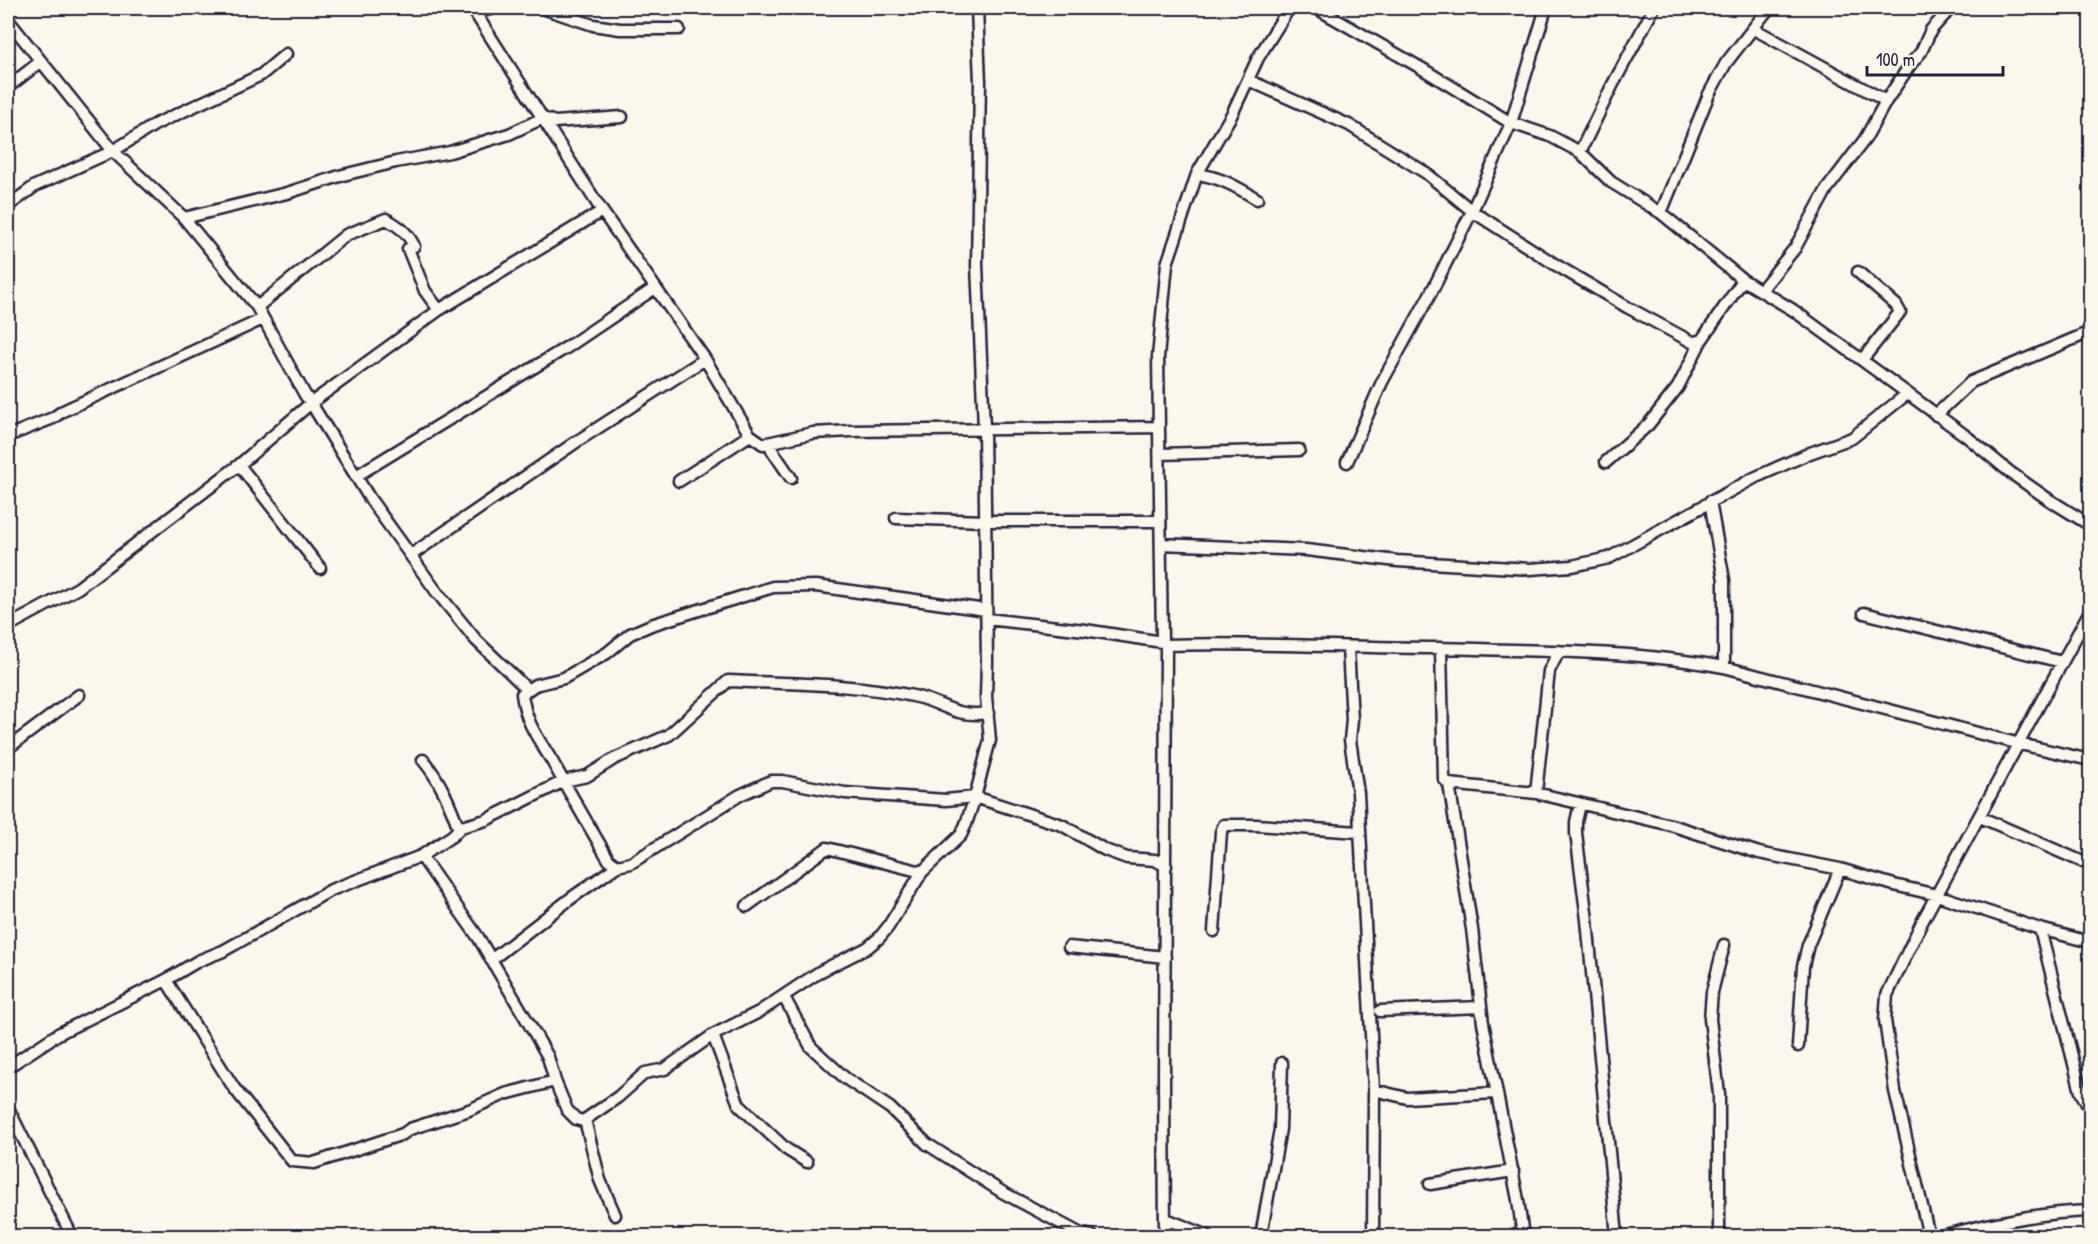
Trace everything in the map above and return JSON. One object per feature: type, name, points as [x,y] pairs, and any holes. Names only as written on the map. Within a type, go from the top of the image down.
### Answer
[{"type":"street","points":[[494,8],[474,10],[602,211],[705,359],[750,435],[758,442],[770,444],[813,433],[984,428],[1159,427]]},
{"type":"street","points":[[542,8],[593,25],[679,29]]},
{"type":"street","points":[[583,1121],[618,1097],[645,1073],[664,1069],[713,1035],[784,998],[821,971],[867,948],[888,927],[922,872],[936,856],[961,835],[975,797],[990,740],[984,428],[977,265],[980,82],[977,8]]},
{"type":"street","points":[[1166,1236],[1164,643],[1158,357],[1167,264],[1197,174],[1232,114],[1258,58],[1289,8]]},
{"type":"street","points":[[1316,8],[1511,123],[1550,136],[1580,152],[1611,182],[1661,213],[1743,280],[1762,290],[1862,360],[2038,492],[2091,525]]},
{"type":"street","points":[[1347,462],[1382,382],[1433,290],[1472,211],[1511,123],[1546,8]]},
{"type":"street","points":[[1580,152],[1654,8]]},
{"type":"street","points":[[1661,213],[1709,93],[1726,63],[1769,8]]},
{"type":"street","points":[[1762,290],[1795,248],[1827,189],[1864,139],[1886,101],[1921,52],[1931,30],[1951,8]]},
{"type":"street","points":[[8,20],[112,150],[184,218],[256,307],[356,476],[436,591],[476,640],[527,689]]},
{"type":"street","points":[[1754,29],[1886,101]]},
{"type":"street","points":[[8,206],[35,186],[112,150],[156,124],[261,75],[286,54]]},
{"type":"street","points":[[8,87],[40,62]]},
{"type":"street","points":[[1248,80],[1349,124],[1426,173],[1472,211],[1627,307],[1692,342],[1701,341]]},
{"type":"street","points":[[184,218],[287,193],[343,175],[450,152],[509,134],[543,118],[555,122],[622,117]]},
{"type":"street","points":[[1197,174],[1210,176],[1233,185],[1257,199]]},
{"type":"street","points":[[8,626],[78,588],[239,465],[311,403],[439,310],[602,211]]},
{"type":"street","points":[[256,307],[346,235],[386,219],[399,226],[411,238],[411,248],[425,291],[439,310]]},
{"type":"street","points":[[1858,272],[1896,305],[1900,312],[1862,360]]},
{"type":"street","points":[[1606,462],[1648,425],[1678,387],[1701,341],[1743,280]]},
{"type":"street","points":[[507,386],[655,288]]},
{"type":"street","points":[[8,436],[53,418],[63,411],[263,320]]},
{"type":"street","points":[[1936,415],[1971,382],[2091,332]]},
{"type":"street","points":[[356,476],[569,346]]},
{"type":"street","points":[[584,430],[705,359]]},
{"type":"street","points":[[411,555],[579,440],[705,359]]},
{"type":"street","points":[[1161,544],[1306,550],[1397,561],[1530,569],[1572,566],[1609,558],[1763,474],[1810,453],[1852,438],[1907,394]]},
{"type":"street","points":[[679,482],[750,435]]},
{"type":"street","points":[[770,444],[791,477]]},
{"type":"street","points":[[1160,454],[1299,450]]},
{"type":"street","points":[[239,465],[320,568]]},
{"type":"street","points":[[1710,501],[1724,580],[1724,668]]},
{"type":"street","points":[[896,518],[986,521],[1160,521]]},
{"type":"street","points":[[617,866],[609,860],[529,724],[522,694],[535,685],[564,678],[607,653],[630,634],[773,587],[816,586],[1164,643],[1559,651],[1692,662],[1724,668],[2091,760]]},
{"type":"street","points":[[1929,1236],[1895,1091],[1885,1020],[1887,995],[1937,895],[2091,611]]},
{"type":"street","points":[[1864,613],[2062,662]]},
{"type":"street","points":[[1348,648],[1352,710],[1350,740],[1358,793],[1374,1090],[1373,1236]]},
{"type":"street","points":[[1441,648],[1444,778],[1449,784],[1472,930],[1481,1007],[1523,1236]]},
{"type":"street","points":[[1536,793],[1549,670],[1559,651]]},
{"type":"street","points":[[8,1067],[58,1034],[166,980],[185,968],[223,951],[262,927],[331,891],[421,856],[459,829],[486,820],[564,781],[587,776],[614,759],[669,735],[728,681],[837,686],[880,691],[914,696],[963,714],[988,713]]},
{"type":"street","points":[[8,748],[79,695]]},
{"type":"street","points":[[423,760],[443,790],[459,829]]},
{"type":"street","points":[[491,960],[570,898],[617,866],[631,863],[741,795],[771,780],[845,793],[946,800],[975,797],[1062,825],[1105,850],[1127,858],[1155,860],[1166,866]]},
{"type":"street","points":[[1449,784],[1536,793],[1671,825],[1759,853],[1840,869],[1937,895],[2091,942]]},
{"type":"street","points":[[1580,804],[1576,833],[1588,932],[1617,1236]]},
{"type":"street","points":[[1980,817],[2091,865]]},
{"type":"street","points":[[1214,931],[1221,832],[1224,825],[1359,832]]},
{"type":"street","points":[[747,906],[827,848],[922,872]]},
{"type":"street","points":[[421,856],[478,937],[548,1057],[567,1110],[576,1119],[585,1120],[600,1180],[615,1215]]},
{"type":"street","points":[[1798,1046],[1803,966],[1808,945],[1840,869]]},
{"type":"street","points":[[2040,928],[2081,1092],[2088,1106],[2091,1106]]},
{"type":"street","points":[[1719,1236],[1719,1094],[1710,1019],[1712,992],[1724,945]]},
{"type":"street","points":[[1069,947],[1165,957]]},
{"type":"street","points":[[166,980],[234,1088],[292,1161],[314,1162],[403,1134],[410,1129],[469,1110],[505,1094],[555,1081]]},
{"type":"street","points":[[784,998],[811,1047],[845,1078],[890,1108],[927,1144],[1002,1192],[1081,1234],[1092,1236]]},
{"type":"street","points":[[1380,1011],[1481,1007]]},
{"type":"street","points":[[713,1035],[739,1105],[786,1149],[807,1162]]},
{"type":"street","points":[[1261,1236],[1280,1129],[1282,1063]]},
{"type":"street","points":[[1374,1090],[1407,1098],[1496,1093]]},
{"type":"street","points":[[8,1108],[72,1236]]},
{"type":"street","points":[[1430,1184],[1512,1171]]},
{"type":"street","points":[[1941,1236],[2002,1221],[2091,1211]]},
{"type":"street","points":[[1166,1219],[1208,1236]]}]
